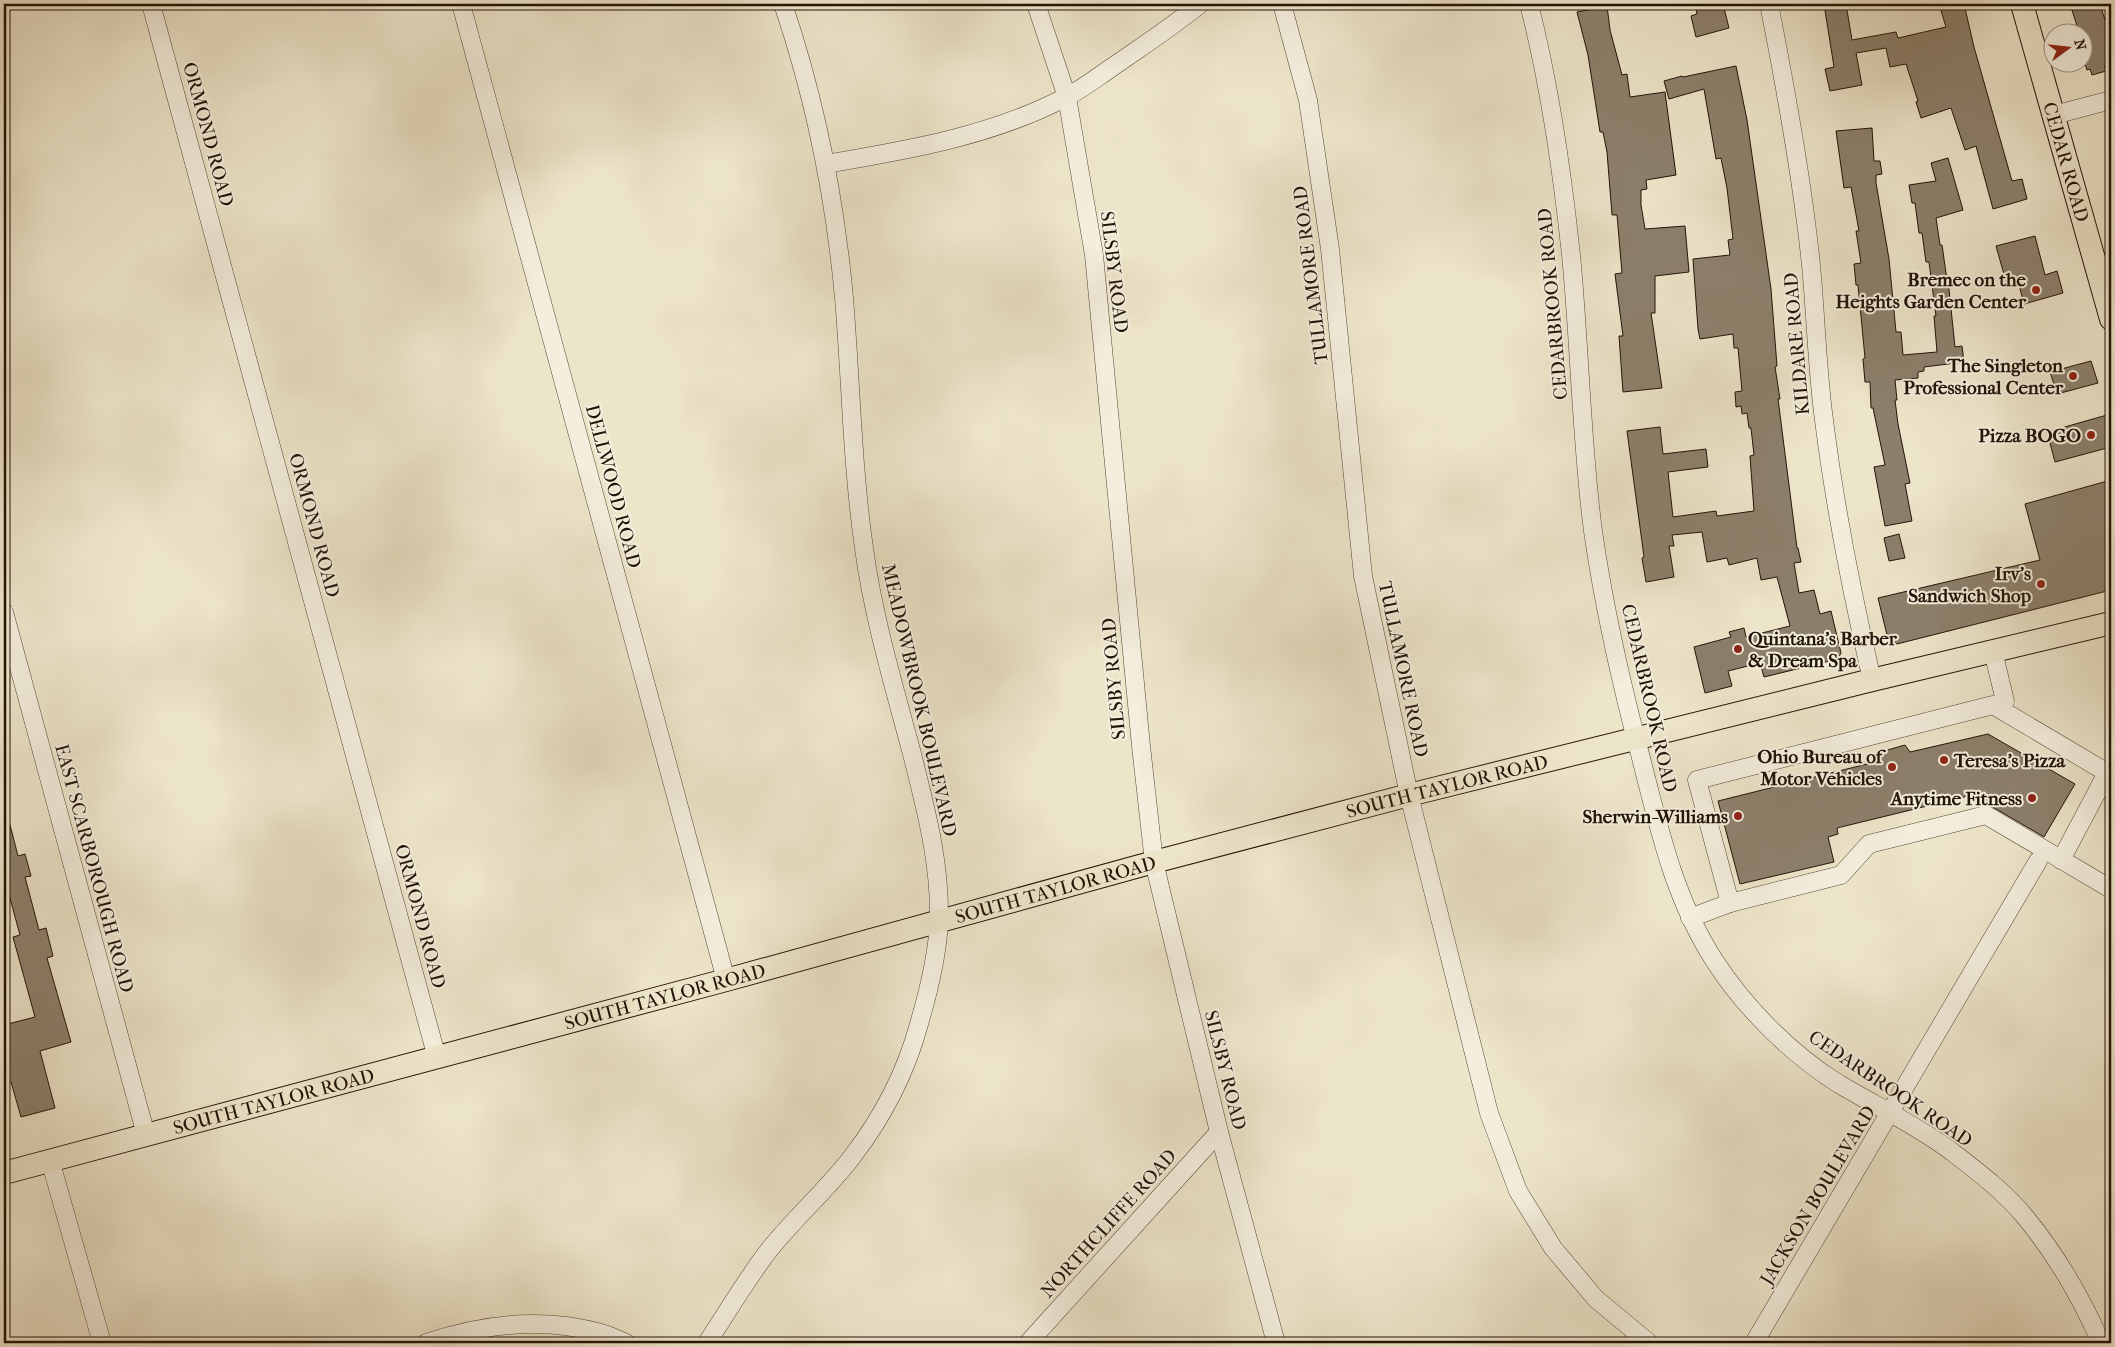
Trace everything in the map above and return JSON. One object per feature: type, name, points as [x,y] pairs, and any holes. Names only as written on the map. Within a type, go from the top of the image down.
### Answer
[{"type":"main road","name":"CEDAR ROAD","points":[[2022,4],[2111,319]]},
{"type":"main road","name":"SOUTH TAYLOR ROAD","points":[[4,1173],[726,980],[1154,862],[1409,795],[1872,680],[2111,624]]},
{"type":"street","name":"ORMOND ROAD","points":[[151,4],[437,1058]]},
{"type":"street","name":"DELLWOOD ROAD","points":[[462,4],[726,980]]},
{"type":"street","name":"MEADOWBROOK BOULEVARD","points":[[707,1343],[767,1253],[852,1158],[882,1110],[906,1064],[919,1026],[934,962],[939,922],[936,859],[930,821],[879,630],[863,544],[856,479],[844,296],[826,164],[810,96],[784,4]]},
{"type":"street","name":"SILSBY ROAD","points":[[1036,4],[1067,97],[1094,255],[1140,736],[1154,862],[1219,1132],[1276,1343]]},
{"type":"street","points":[[826,164],[952,140],[997,126],[1067,97],[1173,26],[1200,4]]},
{"type":"street","name":"TULLAMORE ROAD","points":[[1282,4],[1308,100],[1330,249],[1363,576],[1382,676],[1409,795],[1489,1113],[1518,1191],[1553,1248],[1596,1298],[1649,1343]]},
{"type":"street","name":"CEDARBROOK ROAD","points":[[1529,4],[1546,79],[1562,175],[1571,256],[1593,532],[1605,604],[1636,738],[1669,865],[1690,918],[1715,962],[1749,1006],[1805,1060],[1838,1083],[1891,1113],[1949,1150],[1986,1180],[2025,1216],[2067,1276],[2089,1316],[2101,1343]]},
{"type":"street","name":"KILDARE ROAD","points":[[1769,4],[1783,75],[1804,212],[1823,418],[1834,494],[1847,568],[1872,680]]},
{"type":"street","points":[[2054,115],[2111,100]]},
{"type":"street","name":"EAST SCARBOROUGH ROAD","points":[[4,612],[146,1135]]},
{"type":"street","points":[[1993,651],[2006,701]]},
{"type":"street","points":[[1730,903],[1696,780],[1993,704],[2109,774],[2061,860]]},
{"type":"street","points":[[1690,918],[1730,903],[1840,875],[1869,844],[1986,815],[2111,889]]},
{"type":"street","name":"JACKSON BOULEVARD","points":[[1754,1343],[1891,1113],[2038,860]]},
{"type":"street","name":"NORTHCLIFFE ROAD","points":[[1028,1343],[1219,1132]]},
{"type":"street","points":[[50,1160],[102,1343]]},
{"type":"street","points":[[426,1343],[475,1328],[526,1324],[602,1333],[626,1343]]},
{"type":"building","points":[[1695,4],[1723,4],[1729,28],[1696,37],[1691,16],[1697,14]]},
{"type":"building","points":[[1824,4],[1846,4],[1852,40],[1896,32],[1898,38],[1946,27],[1939,4],[1964,4],[1974,47],[2012,181],[2022,179],[2027,199],[1993,209],[1976,146],[1965,150],[1951,108],[1921,118],[1916,102],[1918,101],[1906,64],[1890,67],[1886,48],[1856,53],[1862,85],[1830,91],[1825,69],[1834,67]]},
{"type":"building","points":[[2070,4],[2100,4],[2111,39],[2111,64],[2105,66],[2106,71],[2092,75],[2092,22],[2076,22]]},
{"type":"building","points":[[1607,6],[1610,30],[1622,75],[1627,74],[1630,97],[1665,92],[1676,175],[1646,180],[1647,189],[1641,190],[1641,205],[1645,229],[1685,226],[1689,272],[1655,276],[1655,313],[1651,313],[1662,388],[1623,392],[1619,336],[1623,336],[1615,274],[1622,273],[1617,215],[1612,215],[1607,152],[1603,132],[1600,132],[1588,55],[1577,12]]},
{"type":"building","points":[[1736,66],[1747,120],[1771,289],[1777,366],[1775,367],[1780,399],[1778,399],[1797,548],[1801,562],[1794,563],[1799,593],[1814,590],[1820,614],[1831,611],[1841,653],[1838,659],[1764,677],[1760,663],[1728,671],[1732,686],[1705,693],[1694,647],[1731,637],[1729,632],[1744,628],[1746,637],[1790,626],[1777,577],[1761,580],[1757,558],[1729,565],[1727,558],[1707,562],[1702,532],[1672,535],[1674,546],[1669,546],[1674,577],[1646,582],[1627,431],[1660,427],[1663,454],[1706,449],[1708,467],[1668,472],[1673,517],[1716,511],[1717,516],[1754,511],[1750,456],[1754,455],[1751,428],[1749,428],[1747,413],[1742,414],[1741,406],[1736,407],[1735,392],[1742,391],[1738,348],[1734,348],[1733,334],[1700,339],[1698,329],[1693,259],[1730,255],[1728,240],[1733,239],[1727,188],[1721,158],[1716,159],[1704,89],[1669,99],[1664,81]]},
{"type":"building","points":[[1872,128],[1874,161],[1880,161],[1882,174],[1876,175],[1876,183],[1889,259],[1896,332],[1901,332],[1903,355],[1937,352],[1934,316],[1936,316],[1929,262],[1926,262],[1922,233],[1919,233],[1915,203],[1912,203],[1909,185],[1936,181],[1931,163],[1948,158],[1963,210],[1936,218],[1948,280],[1955,347],[1962,346],[1964,362],[1924,367],[1924,371],[1918,372],[1918,378],[1895,380],[1898,424],[1910,483],[1905,484],[1912,521],[1885,526],[1874,467],[1885,465],[1873,408],[1871,408],[1870,382],[1865,382],[1863,359],[1865,358],[1858,285],[1856,285],[1854,264],[1861,263],[1856,231],[1859,231],[1851,187],[1844,188],[1836,131]]},
{"type":"building","points":[[2035,236],[2045,275],[2057,271],[2063,293],[2024,304],[2018,281],[2007,285],[1996,246]]},
{"type":"building","name":"The Singleton Professional Center","points":[[2091,361],[2098,383],[2057,394],[2050,372]]},
{"type":"building","points":[[2107,415],[2111,430],[2111,447],[2055,462],[2047,432]]},
{"type":"building","points":[[2111,480],[2111,590],[1897,644],[1888,639],[1878,598],[2040,560],[2025,504]]},
{"type":"building","points":[[1899,534],[1905,558],[1889,561],[1884,538]]},
{"type":"building","points":[[1988,734],[2075,784],[2044,837],[1991,806],[1983,805],[1968,796],[1837,828],[1838,834],[1828,837],[1834,862],[1740,884],[1718,801],[1871,763],[1877,753],[1905,745],[1910,752]]},
{"type":"building","points":[[9,821],[18,856],[25,854],[31,876],[25,877],[39,930],[46,928],[53,956],[47,958],[71,1042],[40,1051],[55,1108],[21,1117],[11,1082],[4,1084],[4,1025],[35,1017],[13,937],[20,935],[4,876],[4,822]]},
{"type":"place","name":"Bremec on the Heights Garden Center","points":[[2036,290]]},
{"type":"place","name":"The Singleton Professional Center","points":[[2073,376]]},
{"type":"place","name":"Pizza BOGO","points":[[2091,435]]},
{"type":"place","name":"Irv's Sandwich Shop","points":[[2041,584]]},
{"type":"place","name":"Quintana's Barber & Dream Spa","points":[[1738,649]]},
{"type":"place","name":"Teresa's Pizza","points":[[1944,760]]},
{"type":"place","name":"Ohio Bureau of Motor Vehicles","points":[[1892,767]]},
{"type":"place","name":"Anytime Fitness","points":[[2032,798]]},
{"type":"place","name":"Sherwin-Williams","points":[[1738,816]]}]
